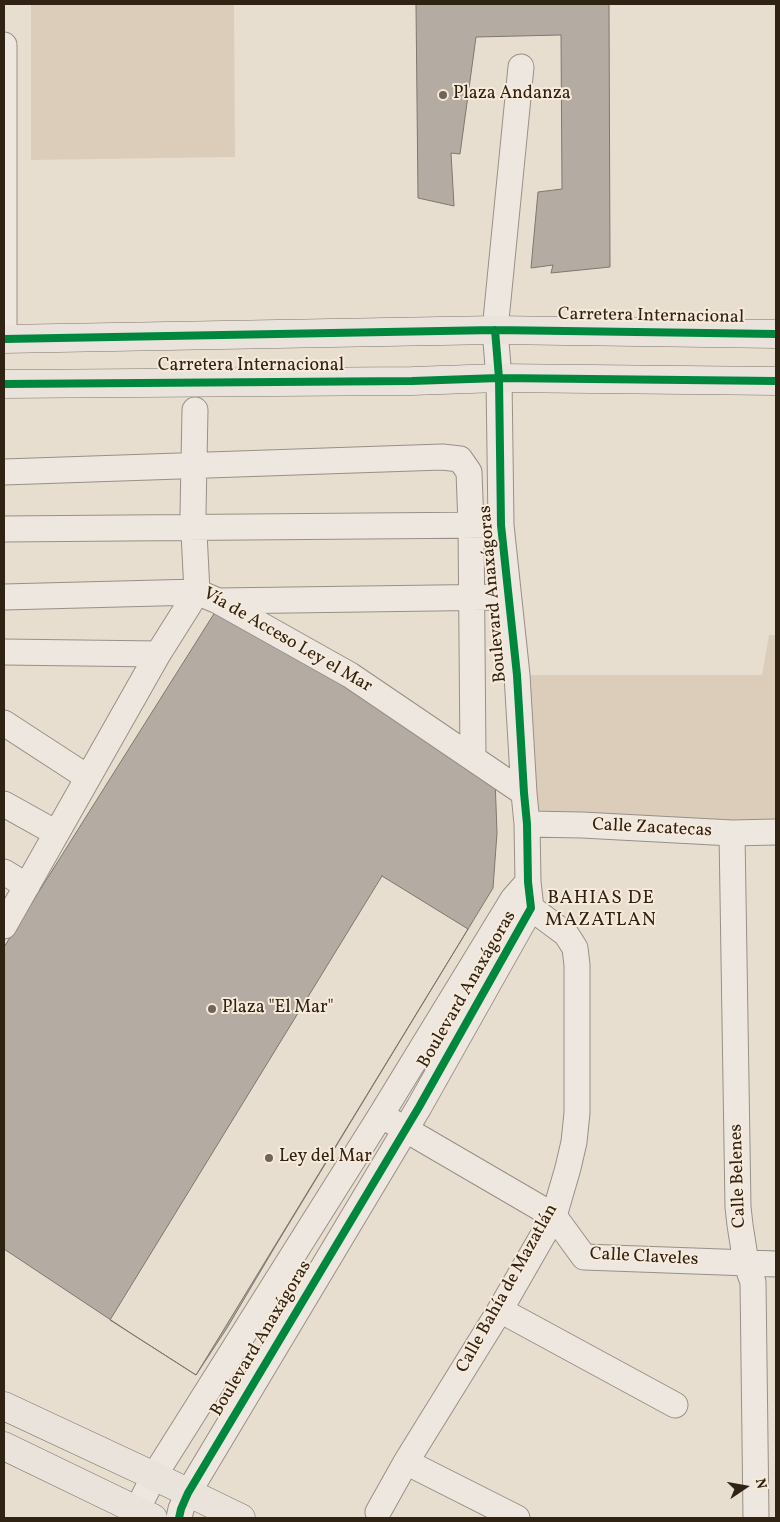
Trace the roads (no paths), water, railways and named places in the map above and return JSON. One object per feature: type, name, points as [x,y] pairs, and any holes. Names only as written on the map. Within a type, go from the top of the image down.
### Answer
[{"type":"main road","name":"Carretera Internacional","points":[[4,339],[495,330],[776,334]]},
{"type":"main road","name":"Carretera Internacional","points":[[4,384],[412,381],[499,378],[776,381]]},
{"type":"main road","points":[[4,1406],[241,1518]]},
{"type":"main road","points":[[4,1446],[141,1515]]},
{"type":"street","points":[[4,45],[4,339]]},
{"type":"street","points":[[499,378],[495,330],[521,67]]},
{"type":"street","name":"Boulevard Anaxágoras","points":[[179,1518],[188,1493],[405,1129],[524,896],[527,824],[517,675],[501,525],[499,378]]},
{"type":"street","name":"Vía de Acceso Ley el Mar","points":[[195,410],[193,513],[194,527],[208,596],[350,675],[524,793]]},
{"type":"street","points":[[4,472],[442,457],[460,459],[469,472],[473,758]]},
{"type":"street","points":[[4,529],[501,525]]},
{"type":"street","points":[[4,926],[158,654],[208,596]]},
{"type":"street","points":[[4,597],[508,597]]},
{"type":"street","points":[[4,652],[158,654]]},
{"type":"street","points":[[4,723],[87,777]]},
{"type":"street","points":[[4,804],[56,833]]},
{"type":"street","name":"Calle Zacatecas","points":[[527,824],[732,833],[776,832]]},
{"type":"street","name":"Calle Belenes","points":[[732,833],[738,1207],[746,1263],[753,1282],[756,1518]]},
{"type":"street","points":[[4,872],[27,886]]},
{"type":"street","name":"Boulevard Anaxágoras","points":[[141,1515],[154,1476],[381,1115],[524,896]]},
{"type":"street","name":"Calle Bahía de Mazatlán","points":[[378,1512],[406,1462],[500,1310],[554,1216],[568,1168],[574,1142],[577,1113],[577,965],[575,948],[566,934],[524,896]]},
{"type":"street","name":"Calle Claveles","points":[[381,1115],[554,1216],[584,1257],[776,1264]]},
{"type":"street","points":[[500,1310],[675,1405]]},
{"type":"street","points":[[406,1462],[517,1518]]},
{"type":"place","name":"Plaza Andanza","points":[[443,95]]},
{"type":"place","name":"Plaza \"El Mar\"","points":[[212,1009]]},
{"type":"place","name":"Ley del Mar","points":[[269,1158]]},
{"type":"district","name":"BAHIAS DE MAZATLAN","points":[[601,911]]}]
